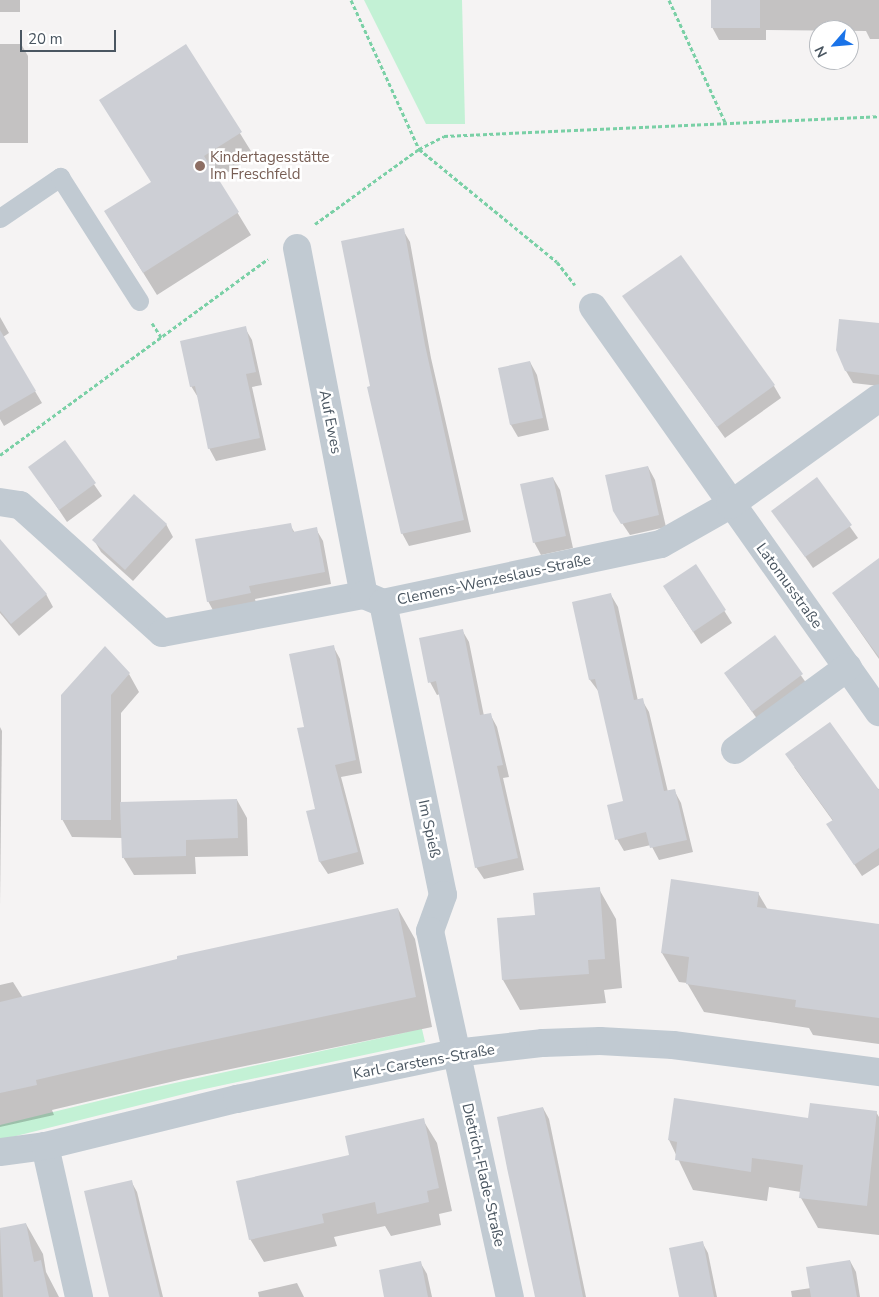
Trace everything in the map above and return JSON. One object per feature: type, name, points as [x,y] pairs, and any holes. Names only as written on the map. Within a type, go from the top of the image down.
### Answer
[{"type":"street","name":"Auf Ewes","points":[[297,248],[373,599]]},
{"type":"street","points":[[593,307],[730,505]]},
{"type":"street","name":"Clemens-Wenzeslaus-Straße","points":[[0,502],[20,506],[162,633],[373,599],[661,544],[730,505],[879,398]]},
{"type":"street","name":"Latomusstraße","points":[[730,505],[879,712]]},
{"type":"street","name":"Im Spieß","points":[[373,599],[443,895],[430,931],[455,1053]]},
{"type":"street","points":[[735,750],[848,667]]},
{"type":"street","name":"Karl-Carstens-Straße","points":[[0,1152],[40,1147],[228,1101],[455,1053],[600,1041],[728,1051],[879,1072]]},
{"type":"street","name":"Dietrich-Flade-Straße","points":[[455,1053],[510,1297]]},
{"type":"street","points":[[40,1147],[79,1297]]},
{"type":"street","name":"Karl-Carstens-Straße","points":[[0,1167],[40,1147]]},
{"type":"lane","points":[[0,218],[60,177],[139,301]]},
{"type":"path","points":[[351,0],[419,149],[444,136],[879,116]]},
{"type":"path","points":[[669,0],[726,124]]},
{"type":"green space","points":[[364,0],[462,0],[465,124],[426,124]]},
{"type":"green space","points":[[422,1029],[425,1042],[200,1090],[0,1140],[0,1125],[143,1090]]},
{"type":"building","points":[[711,0],[760,0],[760,28],[711,28]]},
{"type":"building","points":[[186,44],[242,132],[204,156],[239,212],[143,273],[104,211],[151,182],[99,100]]},
{"type":"building","points":[[404,228],[425,345],[464,520],[401,534],[367,387],[370,386],[341,241]]},
{"type":"building","points":[[681,255],[775,385],[717,427],[622,296]]},
{"type":"building","points":[[839,319],[879,323],[879,375],[845,371],[836,350]]},
{"type":"building","points":[[246,326],[256,372],[246,374],[260,438],[208,449],[195,386],[190,387],[180,341]]},
{"type":"building","points":[[0,330],[36,391],[0,412]]},
{"type":"building","points":[[530,361],[543,418],[510,425],[498,368]]},
{"type":"building","points":[[65,440],[96,483],[59,510],[28,467]]},
{"type":"building","points":[[648,466],[659,515],[621,524],[613,511],[605,475]]},
{"type":"building","points":[[553,477],[566,536],[533,543],[520,484]]},
{"type":"building","points":[[817,477],[852,525],[805,557],[771,511]]},
{"type":"building","points":[[134,494],[167,524],[125,570],[92,540]]},
{"type":"building","points":[[291,523],[293,532],[317,527],[325,572],[249,586],[251,593],[207,602],[195,539]]},
{"type":"building","points":[[0,539],[47,594],[11,624],[0,611]]},
{"type":"building","points":[[879,558],[879,657],[832,593]]},
{"type":"building","points":[[696,564],[726,610],[693,632],[663,586]]},
{"type":"building","points":[[611,593],[634,700],[643,698],[664,791],[675,789],[687,840],[650,848],[646,832],[615,840],[607,805],[623,801],[595,679],[589,680],[572,602]]},
{"type":"building","points":[[463,629],[480,715],[491,713],[503,765],[497,766],[518,858],[475,868],[436,681],[428,683],[419,638]]},
{"type":"building","points":[[775,635],[803,674],[752,712],[724,673]]},
{"type":"building","points":[[334,645],[356,760],[335,765],[358,852],[319,862],[306,811],[315,809],[297,728],[304,727],[289,654]]},
{"type":"building","points":[[105,646],[130,673],[111,695],[111,820],[61,820],[61,695]]},
{"type":"building","points":[[830,722],[879,790],[879,848],[854,865],[826,824],[833,820],[785,754]]},
{"type":"building","points":[[237,799],[238,838],[186,840],[186,856],[122,858],[120,802]]},
{"type":"building","points":[[671,879],[759,892],[757,907],[879,924],[879,1018],[795,1007],[796,1000],[686,984],[689,957],[661,953]]},
{"type":"building","points":[[600,887],[605,959],[588,960],[589,974],[502,980],[497,918],[535,915],[533,893]]},
{"type":"building","points":[[398,908],[416,997],[165,1050],[36,1080],[37,1085],[0,1093],[0,1002],[177,959],[177,956]]},
{"type":"building","points":[[674,1098],[808,1118],[810,1103],[877,1111],[867,1206],[799,1198],[803,1165],[752,1158],[751,1172],[675,1160],[677,1142],[668,1140]]},
{"type":"building","points":[[543,1107],[583,1297],[535,1297],[507,1168],[497,1117]]},
{"type":"building","points":[[424,1118],[439,1188],[427,1191],[429,1202],[377,1214],[375,1202],[322,1214],[324,1223],[249,1240],[236,1181],[349,1155],[345,1136]]},
{"type":"building","points":[[132,1180],[160,1297],[109,1297],[84,1191]]},
{"type":"building","points":[[26,1223],[34,1262],[41,1260],[49,1297],[3,1297],[0,1228]]},
{"type":"building","points":[[703,1241],[714,1297],[679,1297],[669,1248]]},
{"type":"building","points":[[850,1260],[857,1297],[811,1297],[806,1267]]},
{"type":"building","points":[[421,1261],[428,1297],[384,1297],[379,1270]]},
{"type":"place","name":"Kindertagesstätte Im Freschfeld","points":[[200,166]]}]
